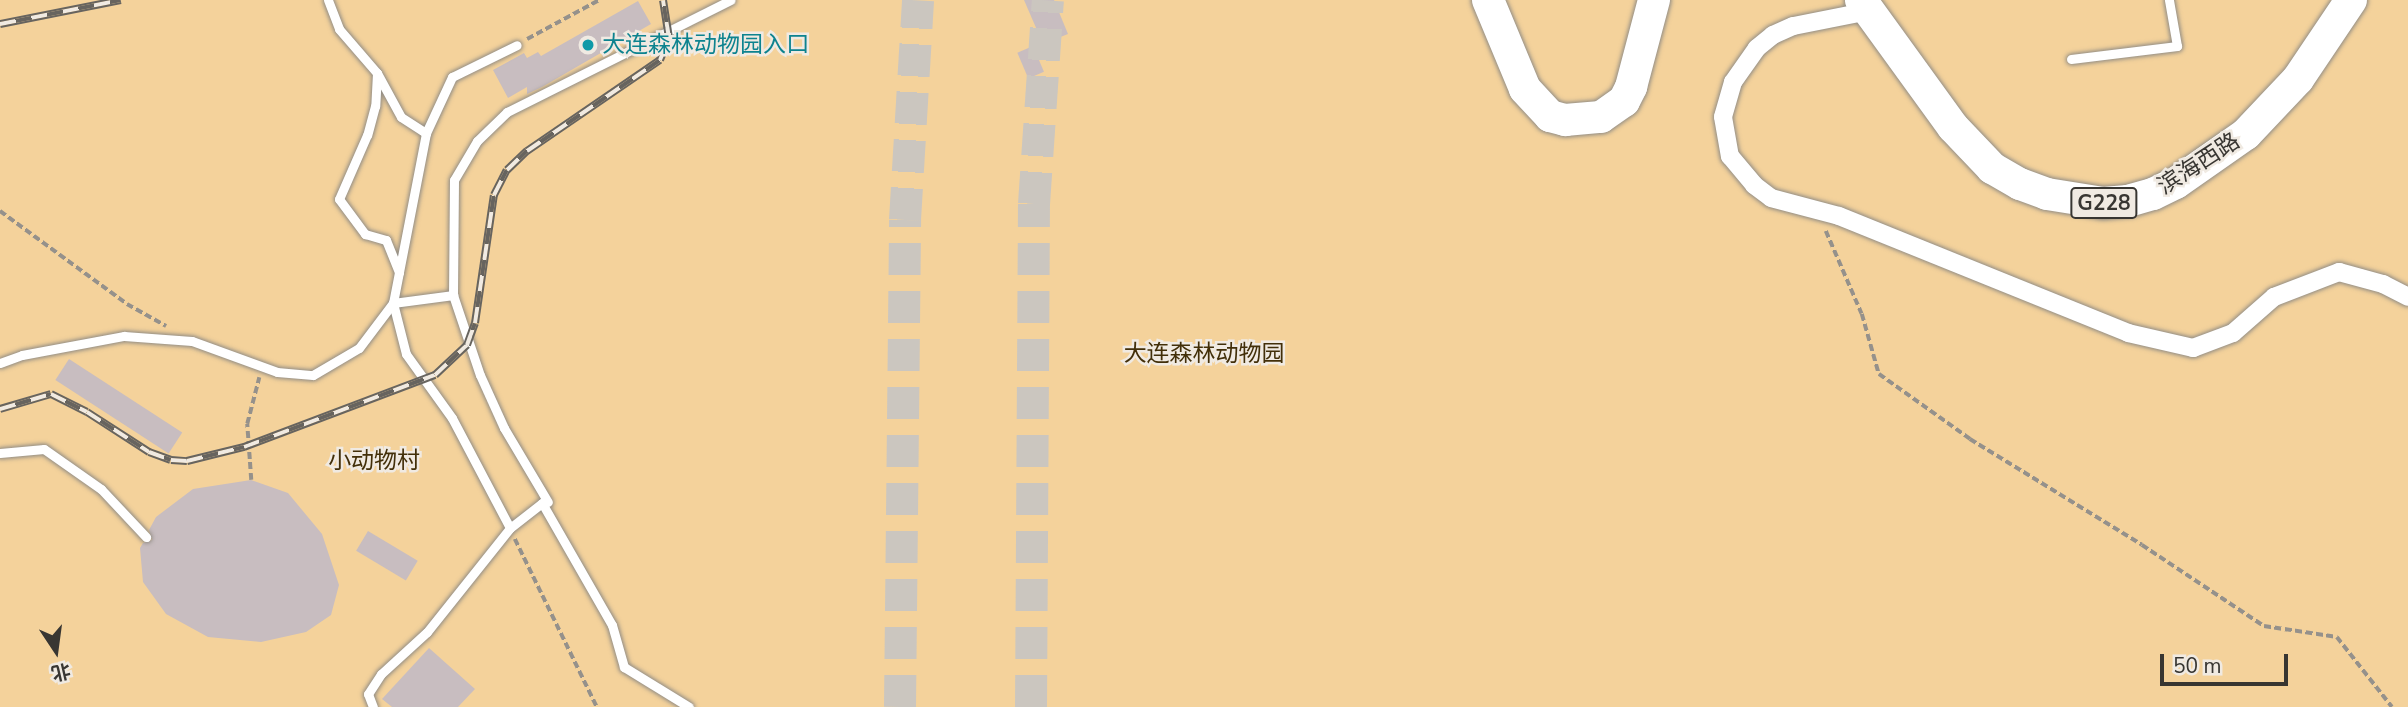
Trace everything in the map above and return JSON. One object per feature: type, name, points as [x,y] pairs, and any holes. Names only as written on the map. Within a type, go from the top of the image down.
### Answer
[{"type":"highway","points":[[1488,0],[1525,89],[1550,116],[1575,120],[1601,117],[1624,101],[1631,88],[1654,0]]},
{"type":"highway","name":"滨海西路","points":[[1865,5],[1947,120],[1992,168],[2020,184],[2047,194],[2075,201],[2103,203],[2127,201],[2153,194],[2176,183],[2246,134],[2283,99],[2351,0]]},
{"type":"street","points":[[1865,5],[1793,26],[1773,35],[1743,66],[1726,100],[1725,137],[1730,156],[1741,171],[1771,198],[1839,216],[2128,333],[2193,348],[2233,334],[2274,297],[2339,272],[2384,284],[2408,298]]},
{"type":"lane","points":[[327,0],[339,29],[377,72],[401,117],[426,133]]},
{"type":"lane","points":[[548,502],[504,428],[484,386],[453,295],[454,180],[477,141],[507,112],[731,0]]},
{"type":"lane","points":[[2071,59],[2106,57],[2178,46],[2169,0]]},
{"type":"lane","points":[[510,528],[452,418],[406,354],[393,303],[426,133],[452,76],[517,45]]},
{"type":"lane","points":[[377,72],[375,106],[367,135],[340,200],[365,234],[386,240],[399,273]]},
{"type":"lane","points":[[0,363],[22,355],[124,336],[192,341],[278,372],[313,375],[359,348],[393,303],[453,295]]},
{"type":"lane","points":[[0,453],[44,449],[101,489],[146,537]]},
{"type":"lane","points":[[373,707],[368,694],[381,674],[427,632],[510,528],[542,503],[612,625],[624,667],[689,707]]},
{"type":"path","points":[[517,45],[598,0]]},
{"type":"path","points":[[1816,210],[1861,314],[1879,374],[1970,439],[2142,545],[2264,626],[2337,638],[2392,707]]},
{"type":"path","points":[[0,211],[127,304],[192,341]]},
{"type":"path","points":[[251,480],[247,424],[262,366]]},
{"type":"path","points":[[510,528],[597,707]]},
{"type":"green space","name":"大连森林动物园","points":[[0,0],[2408,0],[2408,707],[0,707]]},
{"type":"building","points":[[1024,0],[1054,0],[1068,34],[1043,44]]},
{"type":"building","name":"大连森林动物园入口","points":[[638,1],[651,24],[542,87],[527,94],[527,87],[508,98],[493,70],[524,53],[527,58],[538,52],[541,56]]},
{"type":"building","points":[[1033,46],[1044,72],[1028,78],[1017,53]]},
{"type":"building","points":[[69,359],[182,433],[169,453],[55,380]]},
{"type":"building","points":[[251,480],[288,493],[322,534],[339,585],[331,615],[306,632],[261,642],[208,637],[166,614],[143,582],[140,548],[143,543],[152,540],[149,530],[156,517],[193,489]]},
{"type":"building","points":[[368,531],[418,561],[406,581],[356,551]]},
{"type":"building","points":[[429,648],[475,689],[458,707],[392,707],[382,699]]},
{"type":"tunnel","points":[[900,707],[905,220],[918,0]]},
{"type":"tunnel","points":[[1031,707],[1034,204],[1048,0]]},
{"type":"railway","points":[[0,24],[121,0]]},
{"type":"railway","points":[[0,409],[51,394],[87,412],[149,452],[171,460],[187,461],[244,447],[435,375],[467,345],[475,323],[494,195],[507,170],[527,151],[660,60],[669,38],[663,0]]},
{"type":"place","name":"大连森林动物园入口","points":[[588,45]]},
{"type":"park label","name":"小动物村","points":[[374,461]]}]
